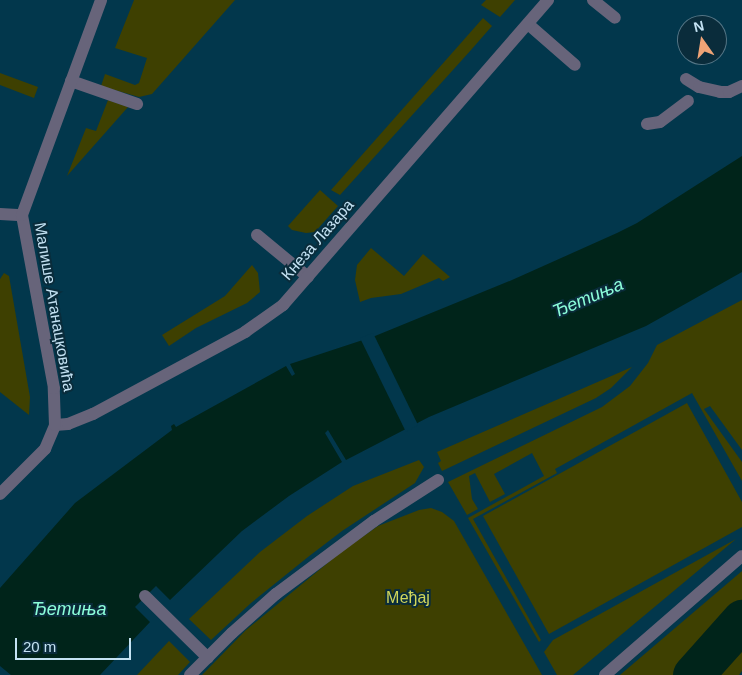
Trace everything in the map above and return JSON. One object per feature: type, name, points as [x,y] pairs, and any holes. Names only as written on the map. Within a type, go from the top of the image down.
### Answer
[{"type":"street","name":"Малише Атанацковића","points":[[55,425],[54,388],[22,215],[101,0]]},
{"type":"street","name":"Кнеза Лазара","points":[[55,425],[68,424],[93,414],[245,332],[283,305],[548,0]]},
{"type":"street","points":[[593,0],[615,18]]},
{"type":"street","points":[[528,24],[575,65]]},
{"type":"street","points":[[71,80],[136,104]]},
{"type":"street","points":[[686,80],[699,87],[720,92],[729,92],[742,86]]},
{"type":"street","points":[[647,124],[660,122],[688,101]]},
{"type":"street","points":[[0,214],[22,215]]},
{"type":"street","points":[[257,235],[308,277]]},
{"type":"street","points":[[0,494],[45,449],[55,425]]},
{"type":"street","points":[[190,675],[276,594],[374,521],[438,480]]},
{"type":"street","points":[[605,675],[742,556]]},
{"type":"street","points":[[145,596],[208,658]]},
{"type":"green space","points":[[134,0],[235,0],[152,94],[139,97],[101,86],[105,74],[135,85],[139,83],[147,58],[115,48]]},
{"type":"green space","points":[[486,0],[515,0],[500,17],[481,5]]},
{"type":"green space","points":[[483,18],[492,26],[471,50],[340,195],[331,190]]},
{"type":"green space","points":[[0,73],[38,87],[34,98],[0,85]]},
{"type":"green space","points":[[108,100],[128,107],[67,176],[86,128],[96,131]]},
{"type":"green space","points":[[320,190],[338,206],[315,232],[306,233],[292,230],[288,226]]},
{"type":"green space","points":[[371,248],[404,276],[423,254],[450,277],[443,281],[439,278],[401,294],[371,298],[360,302],[355,280],[357,265]]},
{"type":"green space","points":[[252,265],[258,273],[260,292],[247,303],[196,328],[169,346],[162,335],[225,296]]},
{"type":"green space","points":[[4,273],[9,276],[30,397],[29,415],[0,392],[0,279]]},
{"type":"green space","points":[[742,300],[742,450],[710,406],[704,409],[742,462],[742,481],[692,393],[555,469],[557,473],[473,519],[541,640],[539,642],[468,518],[544,476],[532,453],[494,474],[505,494],[490,502],[475,473],[469,476],[472,499],[478,509],[467,515],[448,482],[602,407],[630,386],[648,363],[657,345]]},
{"type":"green space","points":[[632,367],[611,388],[596,398],[442,471],[438,463],[441,461],[437,452]]},
{"type":"green space","points":[[687,403],[742,502],[742,527],[549,634],[483,516]]},
{"type":"green space","points":[[419,460],[424,467],[415,483],[342,531],[308,557],[251,603],[211,640],[189,619],[260,552],[307,516],[353,486]]},
{"type":"green space","name":"Међај","points":[[431,508],[442,512],[454,521],[542,675],[202,675],[246,630],[341,552],[378,526],[419,510]]},
{"type":"green space","points":[[736,539],[573,675],[557,675],[544,652],[553,640]]},
{"type":"green space","points":[[742,571],[742,606],[679,675],[620,675]]},
{"type":"green space","points":[[742,634],[742,671],[739,675],[706,675]]},
{"type":"green space","points":[[169,641],[190,662],[178,675],[137,675]]},
{"type":"water","name":"Ђетиња","points":[[742,156],[742,272],[646,326],[429,417],[346,460],[328,430],[325,433],[342,462],[289,496],[242,531],[170,600],[156,586],[135,607],[150,622],[100,675],[11,675],[0,666],[0,588],[75,503],[172,430],[171,426],[174,424],[176,427],[286,366],[292,376],[295,374],[290,364],[375,336],[512,280],[617,233],[637,223]]},
{"type":"pier","points":[[373,333],[418,425],[406,432],[360,338]]},
{"type":"waterway","points":[[693,675],[742,620]]}]
